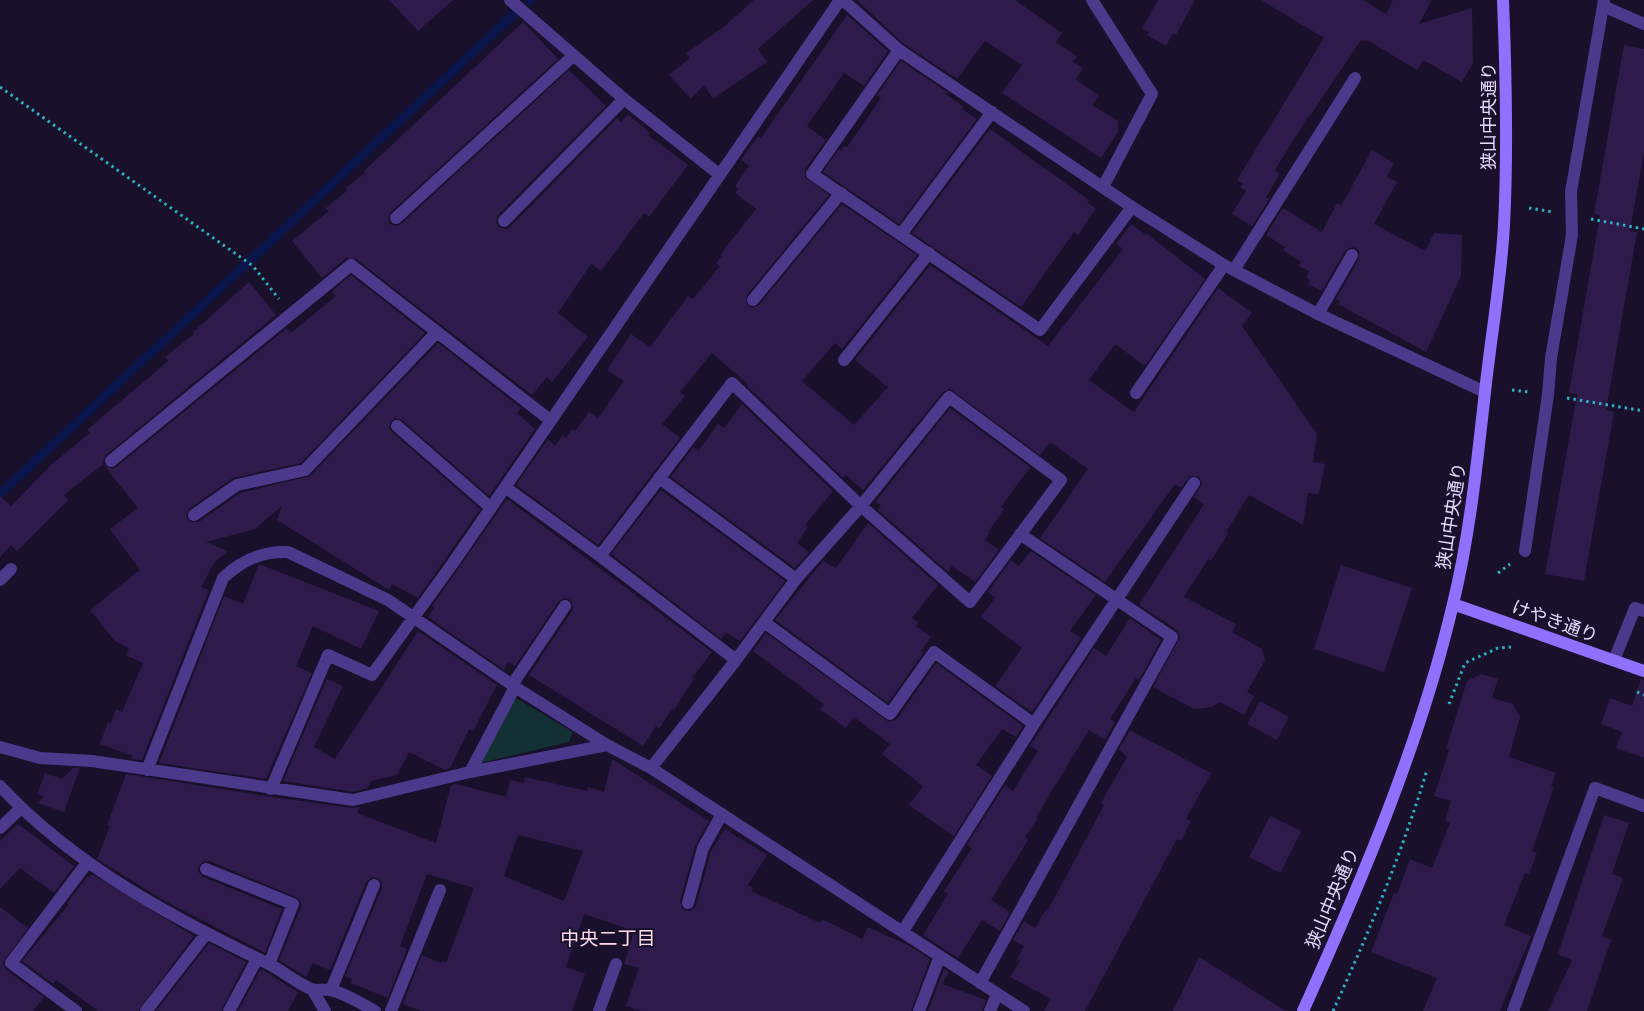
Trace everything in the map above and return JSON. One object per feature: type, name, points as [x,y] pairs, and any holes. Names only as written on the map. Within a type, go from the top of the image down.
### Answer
[{"type":"street","points":[[510,0],[624,99],[720,175]]},
{"type":"street","points":[[271,789],[328,655],[372,675],[414,618],[657,263],[841,0],[899,50],[1132,207],[1229,267],[1318,314],[1485,392]]},
{"type":"street","points":[[1092,0],[1152,94],[1103,187]]},
{"type":"street","name":"狭山中央通り","points":[[1302,1011],[1349,907],[1385,815],[1416,728],[1453,604],[1475,487],[1504,227],[1507,104],[1503,0]]},
{"type":"street","points":[[1525,551],[1548,395],[1551,358],[1572,234],[1571,192],[1601,2],[1644,24]]},
{"type":"street","points":[[899,50],[812,174],[902,233],[1040,330],[1132,207]]},
{"type":"street","points":[[396,218],[573,56]]},
{"type":"street","points":[[1136,393],[1229,267],[1355,78]]},
{"type":"street","points":[[504,221],[624,99]]},
{"type":"street","points":[[902,233],[992,112]]},
{"type":"street","points":[[754,300],[840,193]]},
{"type":"street","points":[[844,360],[928,253]]},
{"type":"street","points":[[1318,314],[1352,255]]},
{"type":"street","points":[[111,461],[350,265],[550,420]]},
{"type":"street","points":[[194,515],[237,485],[305,470],[436,333]]},
{"type":"street","points":[[600,556],[732,383],[861,506],[970,602],[1062,480],[949,397],[861,506],[796,580],[651,768]]},
{"type":"street","points":[[397,426],[490,507]]},
{"type":"street","points":[[659,478],[796,580]]},
{"type":"street","points":[[903,931],[1034,724],[1194,483]]},
{"type":"street","points":[[505,486],[736,660]]},
{"type":"street","points":[[980,982],[1172,637],[1020,534]]},
{"type":"street","points":[[147,770],[223,578],[235,566],[270,551],[288,552],[388,600],[513,686],[608,745],[651,768],[1024,1011]]},
{"type":"street","points":[[0,580],[11,569]]},
{"type":"street","name":"けやき通り","points":[[1453,604],[1644,671]]},
{"type":"street","points":[[470,772],[513,686],[565,606]]},
{"type":"street","points":[[1614,660],[1635,608],[1643,607]]},
{"type":"street","points":[[764,622],[890,714],[934,652],[1034,724]]},
{"type":"street","points":[[0,746],[40,758],[92,761],[353,800],[470,772],[608,745]]},
{"type":"street","points":[[0,786],[21,808],[87,863],[206,934],[269,964],[312,989],[331,990],[375,1011]]},
{"type":"street","points":[[1513,1011],[1595,788],[1644,806]]},
{"type":"street","points":[[0,828],[21,808]]},
{"type":"street","points":[[688,903],[703,848],[722,814]]},
{"type":"street","points":[[76,1011],[11,963],[87,863]]},
{"type":"street","points":[[206,869],[293,904],[269,964]]},
{"type":"street","points":[[331,990],[374,885]]},
{"type":"street","points":[[391,1011],[440,890]]},
{"type":"street","points":[[146,1011],[206,934]]},
{"type":"street","points":[[919,1011],[940,956]]},
{"type":"street","points":[[229,1011],[256,959]]},
{"type":"street","points":[[599,1011],[616,964]]},
{"type":"street","points":[[312,989],[325,1011]]},
{"type":"street","points":[[990,1011],[997,994]]},
{"type":"path","points":[[0,87],[253,266],[290,314]]},
{"type":"path","points":[[1512,390],[1644,411]]},
{"type":"path","points":[[1449,705],[1465,663],[1498,648],[1519,649]]},
{"type":"path","points":[[1635,692],[1644,695]]},
{"type":"path","points":[[1333,1011],[1380,904],[1409,830],[1428,768]]},
{"type":"green space","points":[[514,697],[573,732],[569,742],[480,763]]},
{"type":"building","points":[[389,0],[453,0],[418,31]]},
{"type":"building","points":[[754,0],[813,0],[758,49],[767,62],[713,99],[704,85],[691,99],[669,75],[690,58],[686,53],[721,29]]},
{"type":"building","points":[[857,0],[1015,0],[1062,33],[1056,42],[1077,56],[1073,62],[1083,68],[1076,79],[1099,96],[1092,105],[1118,121],[1118,132],[1101,158],[1002,93],[1022,65],[985,41],[957,79],[904,44]]},
{"type":"building","points":[[1158,0],[1195,0],[1176,35],[1173,33],[1166,46],[1147,35],[1149,32],[1142,28]]},
{"type":"building","points":[[1261,0],[1363,0],[1386,14],[1393,0],[1432,0],[1419,24],[1472,8],[1473,63],[1462,82],[1423,60],[1417,70],[1369,41],[1361,40],[1309,115],[1275,170],[1280,174],[1266,197],[1269,199],[1252,226],[1232,214],[1246,191],[1240,187],[1243,184],[1237,180],[1324,38]]},
{"type":"building","points":[[847,15],[888,51],[864,86],[844,73],[807,126],[826,140],[805,169],[805,177],[829,195],[747,295],[746,303],[752,308],[759,305],[842,204],[917,255],[842,349],[835,343],[802,381],[854,425],[888,387],[855,360],[930,265],[1048,346],[1123,249],[1116,244],[1131,224],[1147,234],[1205,279],[1145,366],[1115,344],[1089,380],[1134,412],[1218,288],[1252,313],[1242,326],[1317,434],[1313,462],[1325,464],[1319,494],[1308,493],[1303,525],[1249,495],[1211,561],[1208,559],[1184,597],[1236,624],[1232,632],[1262,649],[1265,660],[1247,692],[1254,696],[1244,715],[1220,702],[1212,707],[1194,709],[1153,687],[1180,637],[1177,630],[1139,605],[1204,504],[1194,497],[1202,484],[1199,477],[1190,476],[1181,488],[1175,484],[1105,582],[1040,538],[1088,469],[1050,442],[1040,455],[950,389],[943,392],[863,490],[846,475],[843,478],[747,386],[748,384],[712,353],[680,392],[685,396],[662,424],[680,438],[598,545],[516,485],[548,439],[555,446],[563,435],[566,438],[572,429],[575,431],[589,412],[598,418],[624,381],[607,370],[631,334],[650,347],[688,296],[693,299],[720,266],[716,263],[722,256],[720,255],[756,209],[735,193],[738,189],[735,186],[749,166],[741,160],[758,136],[761,138]]},
{"type":"building","points":[[523,22],[558,59],[391,212],[388,219],[390,224],[397,226],[401,224],[569,70],[606,106],[498,215],[496,223],[499,227],[506,229],[510,227],[617,118],[621,122],[628,114],[650,133],[648,135],[688,165],[649,217],[644,213],[601,271],[591,264],[558,313],[588,337],[552,382],[547,377],[532,395],[356,259],[346,258],[322,278],[292,241],[329,211],[326,208],[348,190],[346,188],[365,173],[364,171]]},
{"type":"building","points":[[1624,45],[1644,49],[1644,152],[1630,231],[1637,232],[1606,410],[1614,412],[1584,581],[1545,574],[1577,394],[1569,393],[1600,215],[1594,214]]},
{"type":"building","points":[[901,61],[947,92],[946,94],[964,107],[962,109],[977,119],[899,224],[823,172],[839,149],[841,151],[844,146],[847,147],[881,98],[877,95]]},
{"type":"building","points":[[990,129],[1089,200],[1087,202],[1096,209],[1078,235],[1074,232],[1021,307],[912,233]]},
{"type":"building","points":[[1372,150],[1394,163],[1387,177],[1397,182],[1374,224],[1425,251],[1434,233],[1462,235],[1461,276],[1426,352],[1338,304],[1340,301],[1336,299],[1359,259],[1359,251],[1356,248],[1352,247],[1345,251],[1322,291],[1308,284],[1310,280],[1306,278],[1309,271],[1299,266],[1301,262],[1283,250],[1285,247],[1266,235],[1283,208],[1322,232],[1337,203],[1341,206]]},
{"type":"building","points":[[351,275],[425,333],[301,463],[233,478],[189,509],[186,515],[190,522],[199,522],[240,493],[310,476],[438,343],[521,408],[517,413],[535,429],[489,496],[402,420],[395,418],[391,421],[389,428],[392,432],[480,509],[418,598],[392,584],[389,590],[277,520],[282,506],[255,529],[206,542],[228,551],[214,563],[201,587],[209,590],[142,760],[131,759],[133,756],[100,744],[108,722],[111,723],[116,709],[122,712],[143,663],[126,655],[129,648],[115,641],[90,610],[140,570],[110,529],[138,508],[103,464],[64,495],[68,500],[17,551],[11,545],[0,557],[0,496],[11,506],[52,464],[90,433],[87,430],[168,361],[165,357],[194,334],[193,332],[249,282],[276,315],[106,455],[103,462],[105,466],[112,469],[116,467],[287,328],[291,333],[336,296],[332,291]]},
{"type":"building","points":[[742,404],[833,491],[805,525],[808,527],[797,543],[809,552],[795,568],[671,477],[693,447],[698,451],[718,424],[724,428]]},
{"type":"building","points":[[950,408],[1030,467],[1001,507],[1004,509],[988,532],[985,540],[999,550],[975,582],[952,566],[948,572],[878,510],[881,506],[876,501]]},
{"type":"building","points":[[661,490],[785,581],[740,641],[726,633],[721,639],[611,554]]},
{"type":"building","points":[[507,499],[712,652],[692,678],[694,679],[674,710],[672,709],[659,729],[656,726],[643,746],[529,675],[572,611],[572,603],[569,599],[565,598],[559,601],[515,666],[508,662],[504,670],[428,617],[434,608],[432,606]]},
{"type":"building","points":[[868,523],[938,585],[912,618],[918,622],[916,626],[931,637],[921,651],[924,652],[888,703],[775,620],[823,561],[836,568]]},
{"type":"building","points":[[1031,551],[1096,595],[1070,631],[1081,638],[1032,712],[995,686],[1022,648],[981,617],[995,598],[988,592],[1011,560],[1019,566]]},
{"type":"building","points":[[259,564],[379,611],[361,649],[313,626],[296,666],[312,673],[266,779],[159,763],[224,596],[243,604]]},
{"type":"building","points":[[1341,565],[1412,588],[1384,672],[1314,649]]},
{"type":"building","points":[[1130,618],[1161,640],[1139,680],[1136,678],[1110,719],[1115,722],[1105,740],[1089,730],[1036,817],[1038,818],[1025,837],[1028,840],[991,900],[1010,912],[1000,931],[982,920],[958,958],[923,935],[948,894],[944,891],[972,848],[967,845],[1005,785],[1013,791],[1038,751],[1030,746],[1094,648],[1106,656]]},
{"type":"building","points":[[418,631],[497,685],[473,731],[469,729],[450,768],[445,770],[409,752],[397,775],[371,781],[368,788],[353,792],[283,781],[327,679],[343,686],[314,747],[335,759]]},
{"type":"building","points":[[766,633],[889,722],[897,719],[936,663],[1023,726],[1016,737],[1002,729],[976,765],[992,776],[954,836],[909,805],[923,786],[882,754],[890,744],[854,717],[846,728],[820,709],[824,704],[753,651]]},
{"type":"building","points":[[1481,674],[1498,679],[1492,698],[1513,704],[1520,717],[1509,757],[1556,773],[1551,786],[1554,787],[1532,851],[1537,853],[1529,874],[1525,873],[1504,925],[1531,936],[1500,1011],[1423,1011],[1437,978],[1371,952],[1394,893],[1397,894],[1410,859],[1432,868],[1450,823],[1445,821],[1451,801],[1434,796],[1449,750],[1446,749],[1467,681]]},
{"type":"building","points":[[1641,679],[1644,680],[1644,758],[1616,748],[1622,732],[1601,724],[1610,698],[1632,706]]},
{"type":"building","points":[[1260,701],[1289,717],[1277,740],[1247,724]]},
{"type":"building","points":[[1130,730],[1211,773],[1186,819],[1191,821],[1181,841],[1177,839],[1085,1011],[1044,1011],[1051,999],[1010,977],[1020,961],[1017,959],[1024,946],[1013,940],[1024,921],[1035,928],[1046,909],[1048,910],[1104,805],[1101,803],[1127,757],[1119,749]]},
{"type":"building","points":[[612,759],[709,821],[695,846],[680,901],[683,909],[690,911],[696,906],[711,851],[725,829],[767,855],[748,885],[753,888],[751,891],[820,923],[822,919],[862,939],[868,927],[910,946],[930,959],[911,1011],[641,1011],[626,1006],[639,968],[624,964],[634,931],[584,914],[566,967],[585,974],[572,1011],[421,1011],[403,1004],[422,955],[441,963],[442,961],[446,963],[474,888],[427,874],[400,946],[407,949],[388,998],[351,983],[352,979],[345,976],[382,888],[382,883],[378,878],[372,877],[366,882],[330,970],[313,963],[306,977],[279,960],[301,907],[301,902],[296,897],[209,861],[204,861],[199,866],[198,871],[203,877],[282,909],[265,953],[165,901],[97,859],[110,826],[107,825],[126,774],[272,797],[352,808],[360,807],[357,813],[436,843],[451,785],[456,784],[506,797],[510,780],[524,783],[525,777],[587,791],[588,787],[604,792]],"holes":[[[518,835],[583,851],[564,901],[504,876]]]},
{"type":"building","points":[[73,768],[80,768],[64,812],[38,803],[44,797],[37,794],[45,773],[62,779]]},
{"type":"building","points":[[1604,815],[1629,823],[1612,874],[1623,878],[1602,936],[1611,940],[1587,1011],[1548,1011],[1572,960],[1558,954]]},
{"type":"building","points":[[1270,816],[1301,831],[1280,873],[1249,857]]},
{"type":"building","points":[[18,824],[74,866],[54,893],[20,868],[0,889],[0,841]]},
{"type":"building","points":[[92,874],[194,936],[138,1011],[98,1011],[56,980],[53,984],[22,961],[69,904],[67,903],[88,876],[90,878]]},
{"type":"building","points":[[0,907],[28,928],[3,963],[6,970],[44,997],[33,1011],[0,1011]]},
{"type":"building","points":[[209,943],[246,962],[221,1011],[156,1011]]},
{"type":"building","points":[[1199,957],[1286,1011],[1173,1011]]},
{"type":"building","points":[[261,969],[298,992],[288,1011],[238,1011]]},
{"type":"building","points":[[944,969],[949,972],[942,984],[986,1000],[982,1011],[928,1011]]},
{"type":"waterway","points":[[0,494],[514,14]]},
{"type":"district","name":"中央二丁目","points":[[608,938]]}]
